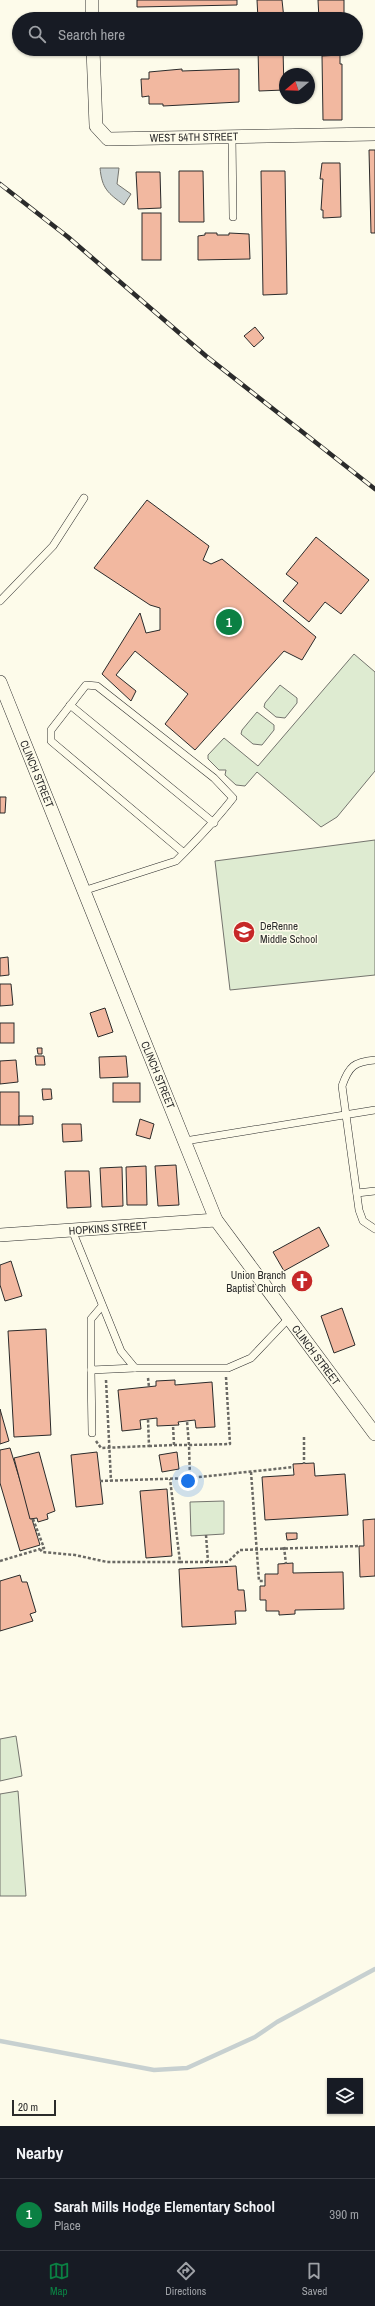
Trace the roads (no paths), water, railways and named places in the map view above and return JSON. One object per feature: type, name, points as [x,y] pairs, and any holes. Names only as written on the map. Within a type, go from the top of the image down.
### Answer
[{"type":"street","points":[[92,0],[92,12]]},
{"type":"street","name":"WEST 54TH STREET","points":[[93,56],[96,126],[108,139],[375,134]]},
{"type":"street","name":"CLINCH STREET","points":[[0,682],[216,1220],[375,1434]]},
{"type":"street","name":"HOPKINS STREET","points":[[0,1235],[216,1220]]},
{"type":"lane","points":[[232,136],[233,217]]},
{"type":"lane","points":[[0,601],[53,546],[84,498]]},
{"type":"lane","points":[[83,891],[176,860],[184,853],[214,822],[233,798],[214,778],[97,686],[86,685],[51,730],[51,741],[184,853]]},
{"type":"lane","points":[[70,705],[214,822]]},
{"type":"lane","points":[[375,1060],[359,1062],[347,1072],[342,1086],[359,1210],[363,1221],[375,1229]]},
{"type":"lane","points":[[185,1141],[375,1110]]},
{"type":"lane","points":[[357,1193],[375,1191]]},
{"type":"lane","points":[[72,1230],[121,1351],[135,1368]]},
{"type":"lane","points":[[92,1433],[91,1319],[102,1306]]},
{"type":"lane","points":[[91,1370],[135,1368],[225,1368],[251,1358],[289,1318]]},
{"type":"waterway","points":[[0,2041],[154,2070],[187,2068],[255,2037],[277,2022],[375,1969]]},
{"type":"railway","points":[[0,184],[68,237],[206,356],[375,489]]},
{"type":"place","name":"Sarah Mills Hodge Elementary School","points":[[229,622]]},
{"type":"place","name":"DeRenne Middle School","points":[[244,932]]},
{"type":"place","name":"Union Branch Baptist Church","points":[[302,1281]]}]
